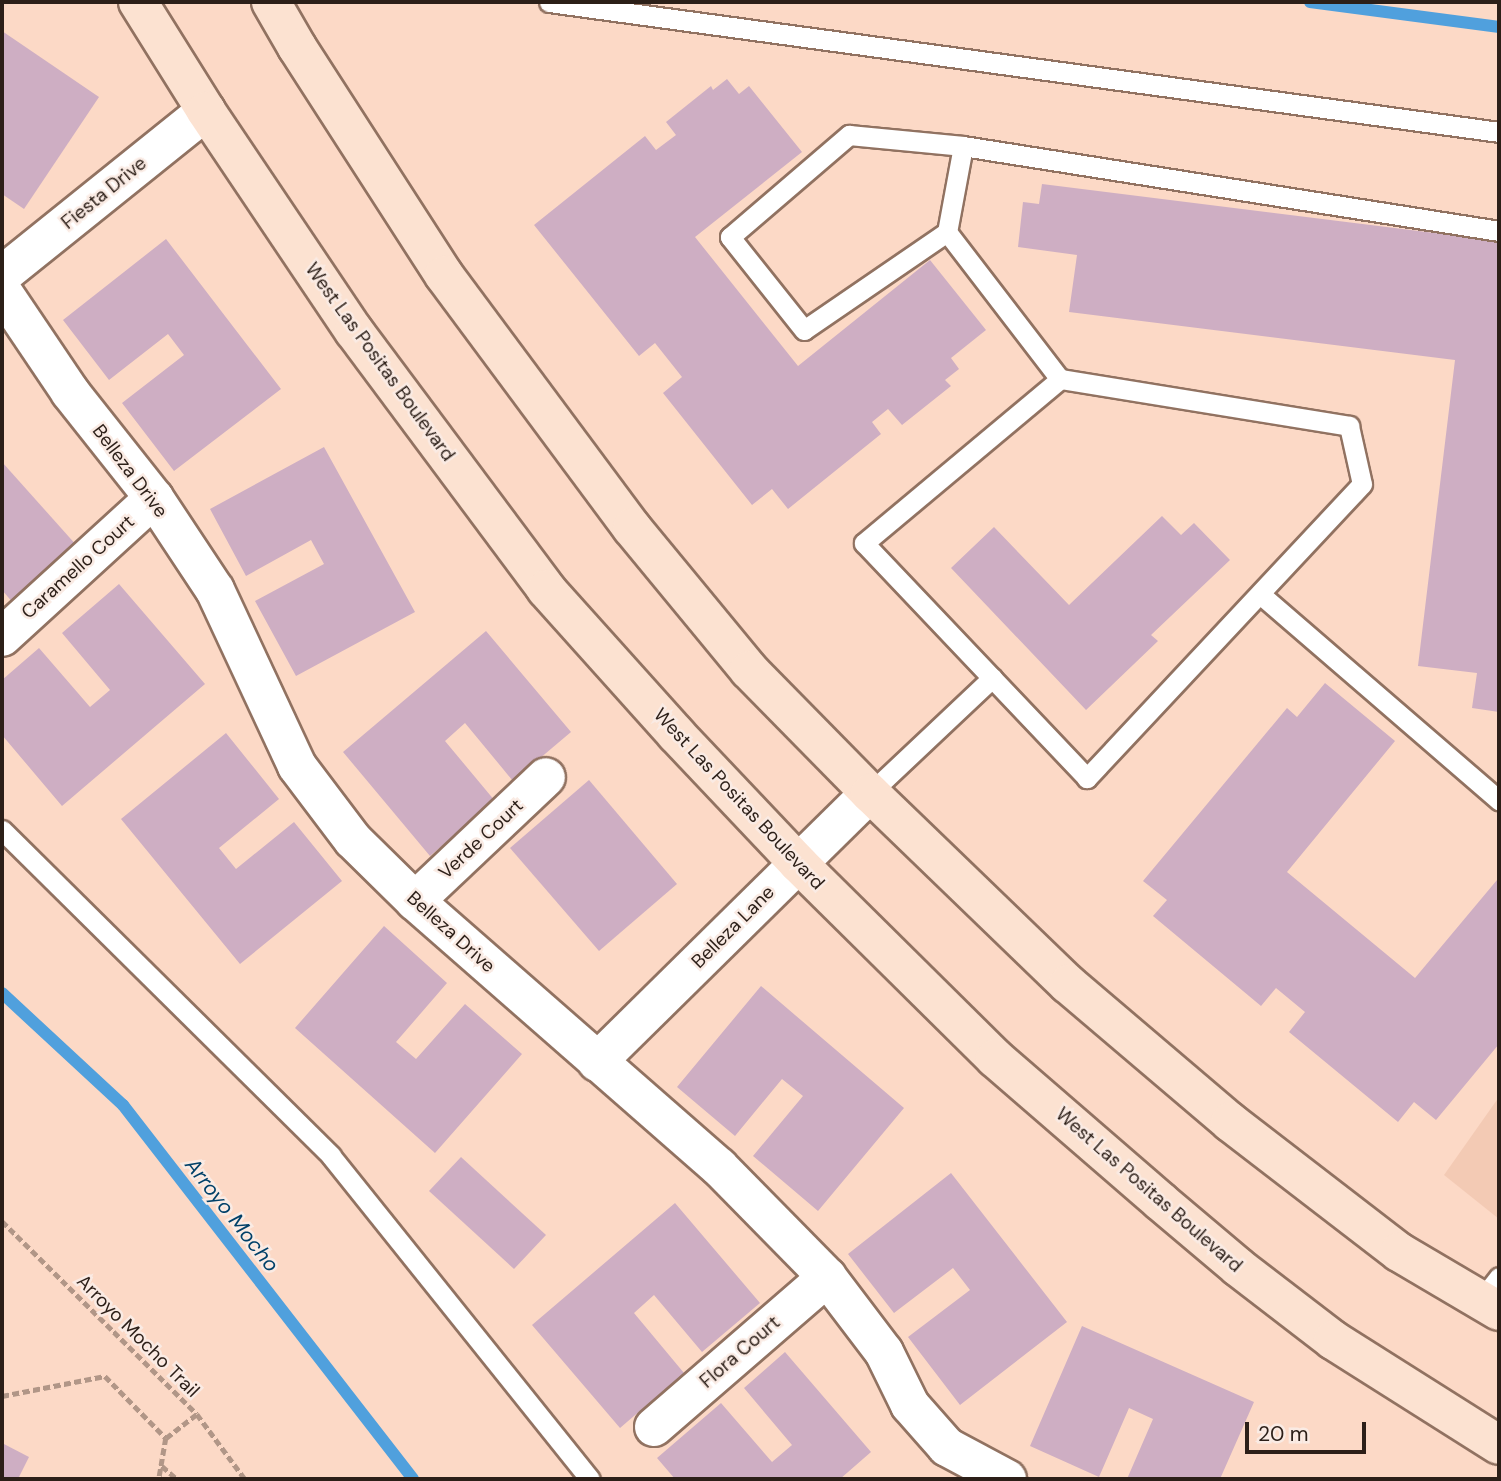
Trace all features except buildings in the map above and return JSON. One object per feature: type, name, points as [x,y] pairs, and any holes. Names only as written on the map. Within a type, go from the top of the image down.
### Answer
[{"type":"main road","name":"West Las Positas Boulevard","points":[[138,2],[206,111],[354,331],[546,589],[798,863],[995,1058],[1238,1267],[1333,1340],[1499,1445]]},
{"type":"main road","points":[[271,2],[297,47],[444,275],[632,528],[749,670],[870,793],[1068,984],[1230,1122],[1399,1252],[1493,1296]]},
{"type":"street","name":"Fiesta Drive","points":[[2,275],[206,111]]},
{"type":"street","name":"Belleza Drive","points":[[2,291],[70,392],[153,498],[215,590],[297,765],[353,840],[415,901],[719,1167],[827,1277],[884,1352],[910,1405],[947,1447],[1007,1479]]},
{"type":"street","name":"Caramello Court","points":[[2,637],[153,498]]},
{"type":"street","name":"Verde Court","points":[[415,901],[546,777]]},
{"type":"street","name":"Belleza Lane","points":[[597,1062],[870,793]]},
{"type":"street","name":"Flora Court","points":[[653,1427],[827,1277]]},
{"type":"lane","points":[[548,2],[1499,132]]},
{"type":"lane","points":[[963,146],[947,232],[804,330],[730,237],[849,135],[963,146],[1499,231]]},
{"type":"lane","points":[[947,232],[1060,379],[1349,426],[1362,484],[1087,778],[864,543],[1060,379]]},
{"type":"lane","points":[[1260,594],[1499,800]]},
{"type":"lane","points":[[870,793],[992,678]]},
{"type":"lane","points":[[2,830],[331,1156],[590,1479]]},
{"type":"path","name":"Arroyo Mocho Trail","points":[[2,1221],[197,1414],[246,1479]]},
{"type":"path","points":[[2,1396],[106,1376],[166,1438]]},
{"type":"path","points":[[159,1479],[166,1438],[197,1414]]},
{"type":"path","points":[[161,1466],[177,1479]]},
{"type":"shaded area","points":[[1499,1097],[1499,1219],[1444,1175]]},
{"type":"waterway","points":[[1310,2],[1499,27]]},
{"type":"waterway","name":"Arroyo Mocho","points":[[2,993],[123,1105],[413,1479]]}]
